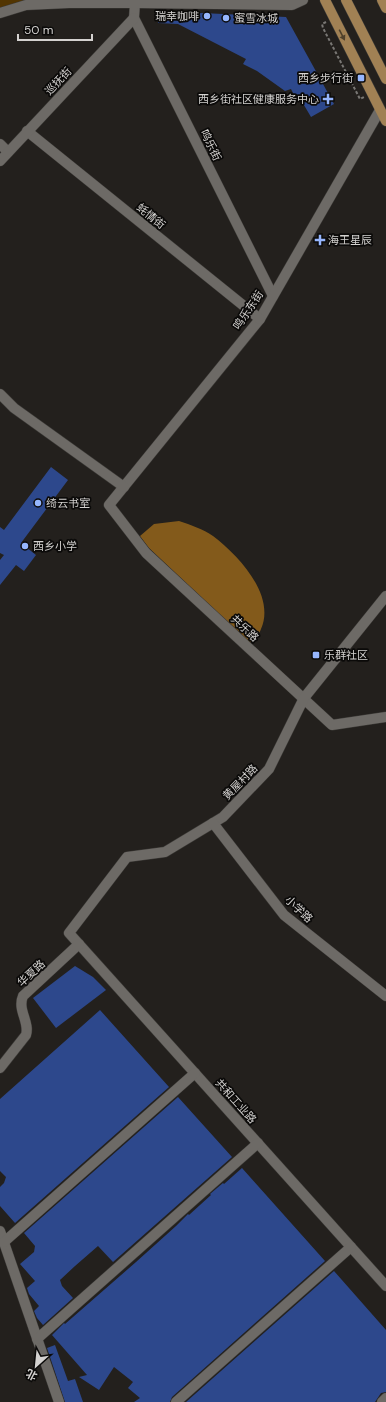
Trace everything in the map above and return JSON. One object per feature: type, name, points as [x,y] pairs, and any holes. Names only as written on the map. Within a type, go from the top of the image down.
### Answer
[{"type":"main road","points":[[325,0],[386,121]]},
{"type":"main road","points":[[346,0],[386,79]]},
{"type":"main road","points":[[382,0],[386,8]]},
{"type":"street","points":[[0,13],[26,5],[135,3],[292,5],[303,0]]},
{"type":"street","points":[[134,18],[135,3]]},
{"type":"street","name":"巡抚街","points":[[0,161],[134,18]]},
{"type":"street","name":"鸣乐街","points":[[134,18],[273,296]]},
{"type":"street","name":"鸣乐东街","points":[[109,505],[260,319],[380,110]]},
{"type":"street","name":"蚝情街","points":[[27,131],[260,319]]},
{"type":"street","points":[[0,144],[8,152]]},
{"type":"street","points":[[0,394],[14,408],[124,487]]},
{"type":"street","name":"共乐路","points":[[109,505],[146,553],[332,725],[386,717]]},
{"type":"street","name":"黄屋村路","points":[[69,933],[127,858],[165,852],[223,817],[269,769],[304,698],[386,596]]},
{"type":"street","name":"小学路","points":[[213,823],[284,915],[386,996]]},
{"type":"street","name":"共和工业路","points":[[69,933],[386,1286]]},
{"type":"street","name":"华夏路","points":[[0,1068],[26,1035],[27,1030],[21,1008],[23,996],[80,944]]},
{"type":"street","points":[[4,1242],[195,1073]]},
{"type":"street","points":[[37,1339],[258,1143]]},
{"type":"street","points":[[0,1230],[59,1402]]},
{"type":"street","points":[[176,1402],[351,1247]]},
{"type":"street","points":[[382,1402],[386,1398]]},
{"type":"path","points":[[328,21],[322,24],[357,95],[360,99],[366,96]]},
{"type":"shaded area","points":[[0,0],[101,0],[0,9]]},
{"type":"shaded area","points":[[179,521],[201,529],[213,536],[233,554],[252,577],[259,590],[263,603],[264,616],[260,631],[250,643],[149,548],[140,536],[154,524]]},
{"type":"building","points":[[158,11],[286,17],[334,104],[311,117],[298,95],[295,97],[291,89],[285,91],[257,71],[243,64],[246,59],[178,24],[158,23]]},
{"type":"building","points":[[51,467],[68,480],[21,543],[36,555],[24,571],[16,565],[0,585],[0,560],[4,555],[0,553],[0,527],[4,530]]},
{"type":"building","points":[[75,966],[93,977],[106,990],[56,1028],[33,998]]},
{"type":"building","points":[[100,1010],[169,1087],[15,1223],[0,1206],[0,1187],[4,1183],[6,1177],[0,1171],[0,1099]]},
{"type":"building","points":[[178,1097],[232,1157],[113,1262],[98,1246],[75,1266],[60,1280],[62,1286],[73,1298],[43,1325],[37,1318],[34,1311],[39,1306],[29,1294],[27,1288],[35,1281],[20,1264],[34,1252],[35,1246],[24,1233]]},
{"type":"building","points":[[242,1168],[325,1261],[172,1397],[170,1402],[134,1402],[140,1398],[128,1388],[133,1382],[114,1367],[99,1390],[79,1377],[87,1375],[52,1335],[136,1262],[188,1214],[189,1215],[211,1195],[210,1194]]},
{"type":"building","points":[[334,1271],[386,1330],[386,1392],[381,1393],[375,1402],[186,1402]]},
{"type":"building","points":[[55,1345],[68,1381],[75,1379],[83,1402],[65,1402],[47,1348]]},
{"type":"place","name":"瑞幸咖啡","points":[[207,16]]},
{"type":"place","name":"蜜雪冰城","points":[[226,18]]},
{"type":"place","name":"西乡步行街","points":[[361,78]]},
{"type":"place","name":"西乡街社区健康服务中心","points":[[328,99]]},
{"type":"place","name":"海王星辰","points":[[320,240]]},
{"type":"place","name":"绮云书室","points":[[38,503]]},
{"type":"place","name":"西乡小学","points":[[25,546]]},
{"type":"place","name":"乐群社区","points":[[316,655]]}]
